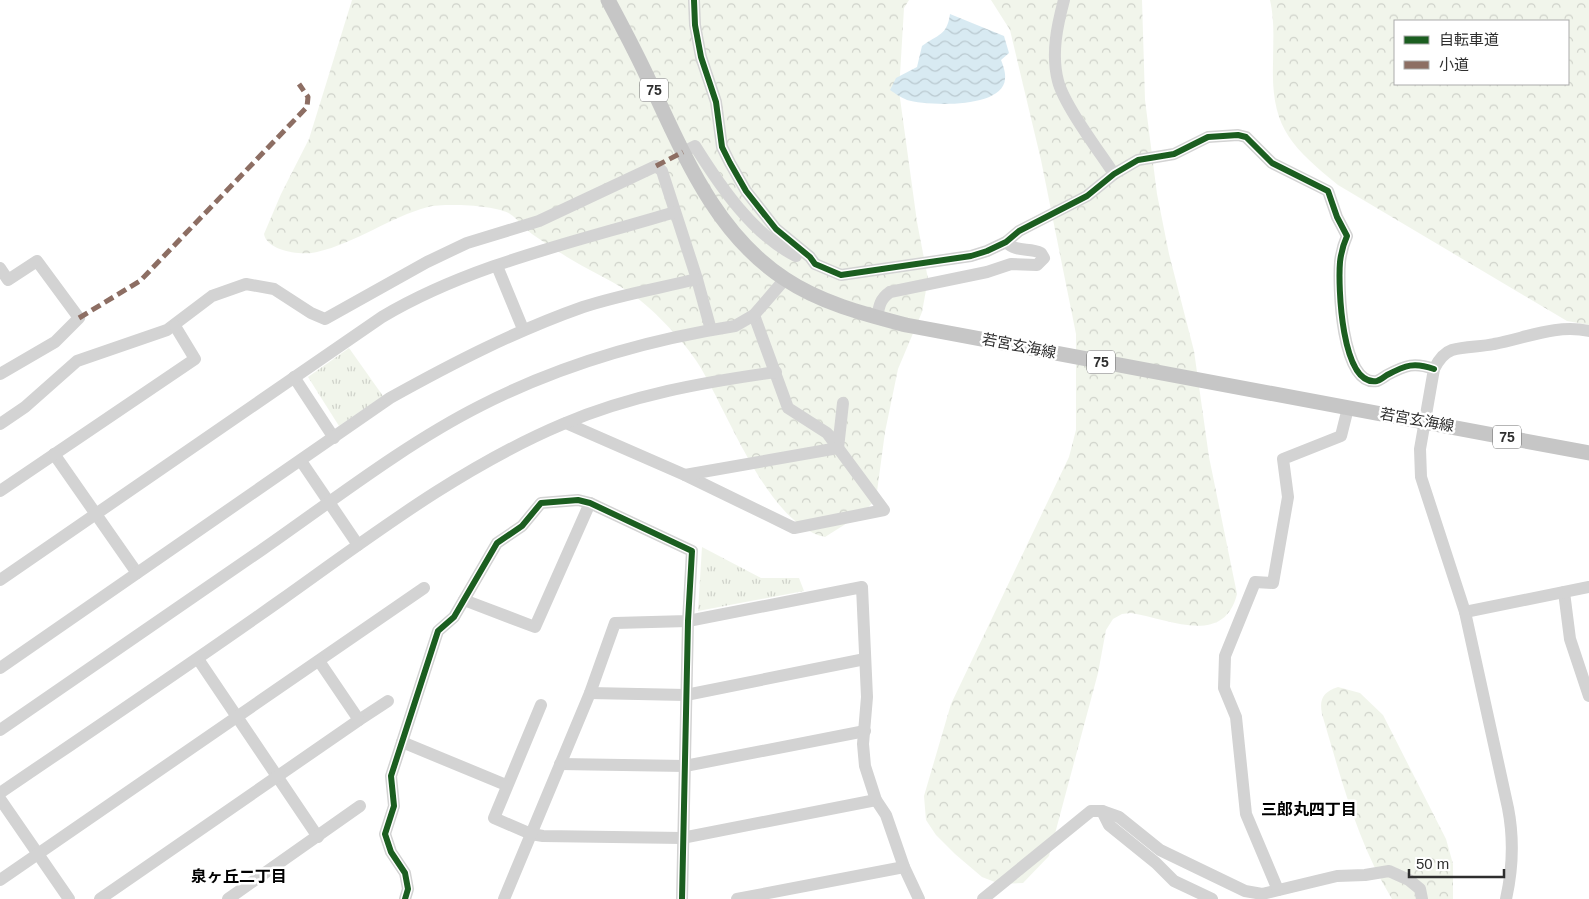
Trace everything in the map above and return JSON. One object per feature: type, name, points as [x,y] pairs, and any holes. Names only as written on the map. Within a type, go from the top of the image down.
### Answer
[{"type":"main road","name":"若宮玄海線","points":[[608,0],[639,58],[701,188],[721,217],[742,241],[785,279],[820,298],[877,318],[915,327],[1589,452]]},
{"type":"street","points":[[694,0],[695,25],[701,57],[716,102],[722,147],[758,208],[776,229],[810,257],[814,264]]},
{"type":"street","points":[[1064,0],[1056,27],[1055,46],[1058,82],[1064,96],[1114,174]]},
{"type":"street","points":[[683,152],[695,146],[713,175],[739,208],[775,241],[792,254],[842,275],[971,256],[1006,242],[1019,231],[1087,196],[1114,174],[1138,160],[1174,154],[1208,137],[1238,136],[1246,138],[1272,163],[1328,191],[1336,217],[1347,236],[1340,262],[1340,299],[1343,330],[1356,370],[1366,379],[1377,381],[1402,367],[1410,365],[1419,364],[1434,369]]},
{"type":"street","points":[[0,424],[25,407],[77,361],[175,326],[212,296],[246,284],[274,289],[311,313],[325,319],[427,262],[459,247],[539,221],[656,166],[662,171],[698,279],[711,330]]},
{"type":"street","points":[[0,580],[382,317],[418,295],[454,280],[497,266],[675,212]]},
{"type":"street","points":[[877,318],[880,303],[884,296],[890,292],[987,272],[1011,264],[1037,265],[1044,258],[1041,253],[1020,250],[1006,242]]},
{"type":"street","points":[[0,268],[8,280],[37,261],[79,318],[55,342],[0,374]]},
{"type":"street","points":[[497,266],[523,330]]},
{"type":"street","points":[[0,668],[390,398],[442,369],[523,330],[585,306],[698,279]]},
{"type":"street","points":[[0,730],[418,443],[500,396],[594,358],[648,343],[735,326],[754,315],[785,279]]},
{"type":"street","points":[[566,423],[685,475],[794,528],[884,510],[827,433],[788,408],[754,315]]},
{"type":"street","points":[[0,492],[196,359],[175,326]]},
{"type":"street","points":[[1506,899],[1511,869],[1512,830],[1490,717],[1465,612],[1421,477],[1420,449],[1434,369],[1438,360],[1451,350],[1495,344],[1542,332],[1563,329],[1589,331]]},
{"type":"street","points":[[0,793],[198,659],[440,489],[487,461],[566,423],[656,393],[776,372]]},
{"type":"street","points":[[294,377],[334,438]]},
{"type":"street","points":[[838,448],[843,403]]},
{"type":"street","points":[[1278,890],[1246,814],[1236,717],[1224,688],[1225,656],[1255,582],[1273,583],[1288,497],[1283,458],[1341,436],[1348,408]]},
{"type":"street","points":[[685,475],[838,448]]},
{"type":"street","points":[[54,454],[137,572]]},
{"type":"street","points":[[301,461],[358,545]]},
{"type":"street","points":[[405,899],[408,889],[405,873],[391,852],[385,834],[394,806],[391,776],[438,631],[454,617],[497,543],[522,526],[541,503],[578,500],[590,503],[692,551],[688,621],[682,899]]},
{"type":"street","points":[[464,600],[535,627],[590,503]]},
{"type":"street","points":[[504,899],[590,693],[616,623],[688,621],[862,587],[867,697],[863,744],[865,766],[876,800],[886,815],[904,867],[919,899]]},
{"type":"street","points":[[1465,612],[1589,587]]},
{"type":"street","points":[[0,880],[424,588]]},
{"type":"street","points":[[1564,592],[1570,639],[1589,696]]},
{"type":"street","points":[[198,659],[235,717],[318,837]]},
{"type":"street","points":[[590,693],[686,695],[864,660]]},
{"type":"street","points":[[318,661],[359,720]]},
{"type":"street","points":[[100,899],[388,700]]},
{"type":"street","points":[[541,705],[506,785],[494,818],[531,834],[544,836],[682,838],[876,800]]},
{"type":"street","points":[[560,764],[685,766],[865,731]]},
{"type":"street","points":[[402,742],[506,785]]},
{"type":"street","points":[[0,799],[69,899]]},
{"type":"street","points":[[228,899],[360,806]]},
{"type":"street","points":[[983,899],[1091,811],[1102,811],[1119,816],[1160,850],[1245,891],[1262,894],[1337,876],[1365,875],[1389,871],[1409,880],[1420,889],[1422,899]]},
{"type":"street","points":[[1102,811],[1109,825],[1140,852],[1156,863],[1174,881],[1212,899]]},
{"type":"street","points":[[737,899],[904,867]]},
{"type":"green space","points":[[352,0],[909,0],[904,8],[899,91],[917,222],[928,279],[922,312],[898,369],[885,432],[876,499],[863,513],[825,537],[804,528],[785,512],[751,464],[699,365],[666,324],[635,296],[545,243],[529,232],[510,214],[494,209],[470,206],[446,205],[428,207],[400,217],[345,243],[317,252],[294,253],[271,245],[264,234],[281,194],[309,139]]},
{"type":"green space","points":[[991,0],[1142,0],[1145,100],[1157,194],[1169,254],[1194,351],[1209,457],[1237,594],[1230,610],[1220,620],[1208,625],[1178,624],[1131,613],[1122,614],[1113,619],[1106,630],[1098,673],[1049,856],[1023,883],[1000,884],[982,877],[936,835],[926,820],[924,796],[951,704],[1069,457],[1076,430],[1076,334],[1041,160],[1010,30]]},
{"type":"green space","points":[[1270,0],[1589,0],[1589,325],[1567,321],[1338,185],[1308,159],[1287,134],[1280,120],[1276,104],[1273,86],[1273,16]]},
{"type":"green space","points":[[349,348],[383,396],[339,426],[308,377]]},
{"type":"green space","points":[[702,547],[761,578],[799,578],[804,591],[698,611]]},
{"type":"green space","points":[[1338,687],[1360,693],[1383,715],[1446,839],[1453,864],[1453,899],[1392,899],[1380,877],[1359,832],[1322,714],[1321,704],[1323,697],[1329,691]]},
{"type":"water","points":[[950,14],[1004,36],[1009,53],[1001,60],[1005,79],[1001,89],[992,96],[963,103],[917,102],[900,97],[890,90],[896,78],[917,67],[922,46],[944,31]]},
{"type":"marked path","points":[[79,318],[140,281],[307,107],[308,97],[299,84]]},
{"type":"marked path","points":[[656,166],[683,152]]},
{"type":"cycle path","points":[[694,0],[695,25],[701,57],[716,102],[722,147],[746,191],[776,229],[810,257],[815,264],[841,275],[971,256],[1006,242],[1019,231],[1087,196],[1114,174],[1138,160],[1174,154],[1208,137],[1238,135],[1246,137],[1272,163],[1328,191],[1337,217],[1347,236],[1340,259],[1341,311],[1344,332],[1349,352],[1356,368],[1365,379],[1377,381],[1405,367],[1415,365],[1434,369]]},
{"type":"cycle path","points":[[405,899],[408,889],[405,873],[391,852],[385,834],[394,806],[391,776],[438,631],[454,617],[497,543],[522,526],[541,503],[578,500],[590,503],[692,551],[688,621],[682,899]]},
{"type":"district","name":"三郎丸四丁目","points":[[1309,809]]},
{"type":"district","name":"泉ヶ丘二丁目","points":[[239,876]]}]
